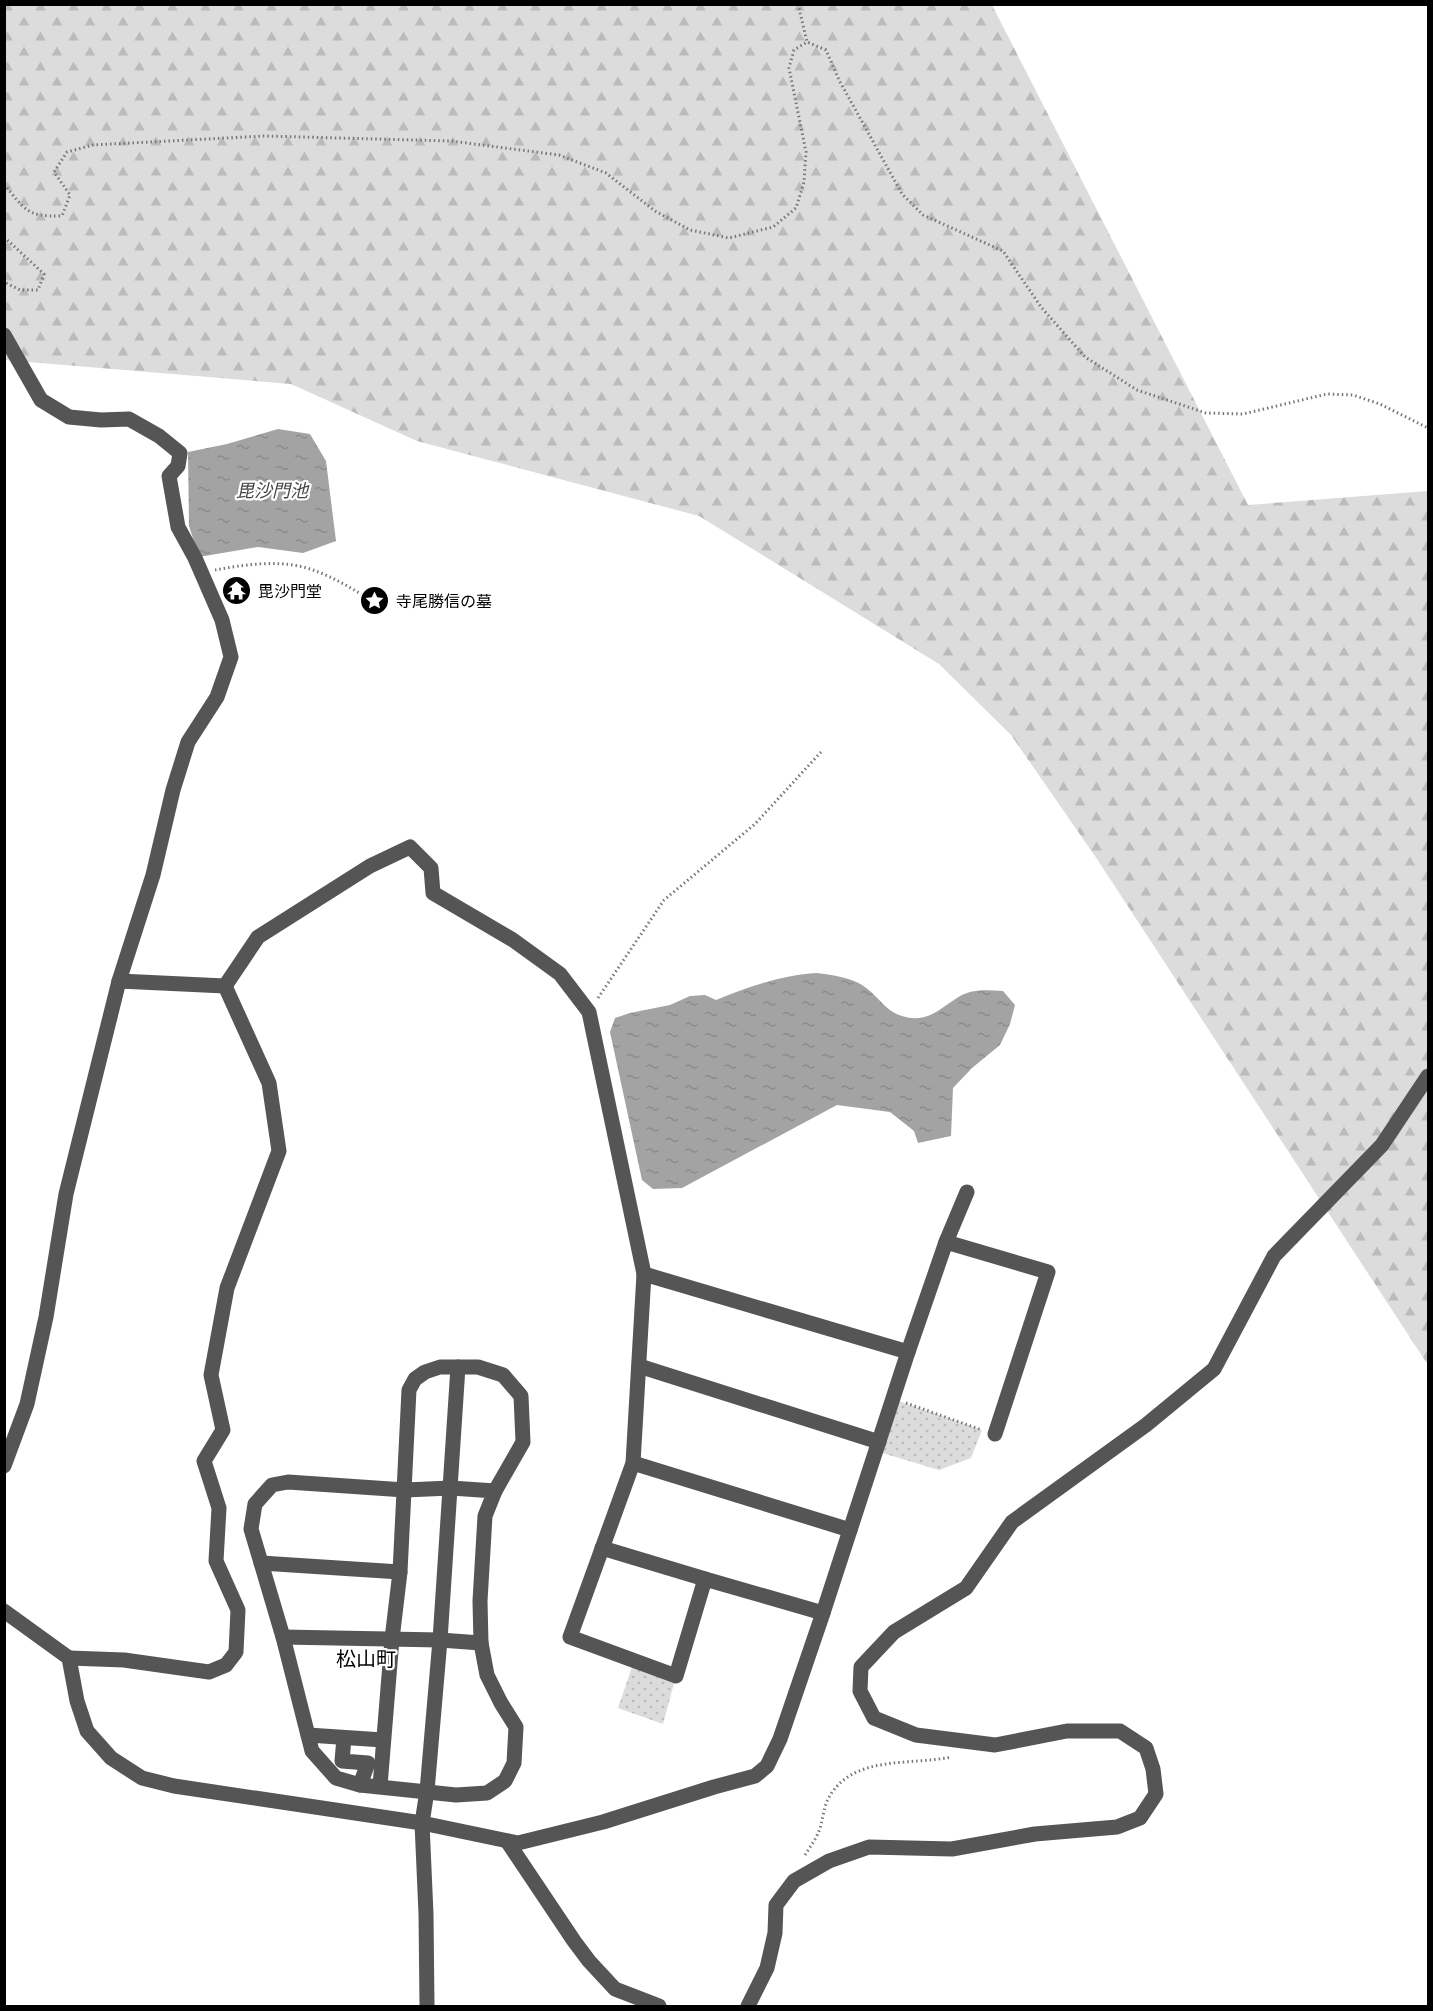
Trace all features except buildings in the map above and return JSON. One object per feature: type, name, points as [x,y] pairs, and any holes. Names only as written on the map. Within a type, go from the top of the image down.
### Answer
[{"type":"street","points":[[4,335],[41,400],[69,417],[129,420],[159,436],[180,453],[178,466],[170,476],[178,527],[202,573],[222,620],[231,657],[217,697],[188,742],[173,790],[153,875],[118,981],[66,1194],[46,1317],[27,1404],[4,1466]]},
{"type":"street","points":[[225,986],[258,937],[370,867],[410,847],[431,868],[433,893],[513,940],[560,974],[589,1012],[644,1274],[633,1463],[570,1637],[676,1676],[705,1580]]},
{"type":"street","points":[[118,981],[225,986]]},
{"type":"street","points":[[4,1611],[69,1658],[124,1660],[209,1672],[226,1665],[236,1652],[238,1610],[216,1561],[219,1508],[204,1461],[223,1430],[211,1376],[227,1288],[279,1151],[269,1083],[225,986]]},
{"type":"street","points":[[748,2007],[767,1968],[775,1933],[776,1905],[794,1881],[829,1861],[869,1847],[952,1849],[1035,1834],[1117,1827],[1140,1818],[1156,1794],[1153,1769],[1146,1748],[1120,1731],[1067,1731],[995,1745],[916,1735],[874,1718],[860,1690],[861,1667],[894,1632],[966,1588],[1012,1522],[1146,1425],[1214,1369],[1274,1256],[1382,1145],[1428,1076]]},
{"type":"street","points":[[69,1658],[77,1701],[87,1731],[111,1758],[142,1778],[174,1786],[422,1823],[518,1843],[603,1822],[756,1776],[767,1766],[780,1739],[908,1352],[946,1242],[967,1192]]},
{"type":"street","points":[[946,1242],[1048,1272],[995,1434]]},
{"type":"street","points":[[644,1274],[908,1352]]},
{"type":"street","points":[[639,1366],[879,1442]]},
{"type":"street","points":[[380,1786],[400,1572],[405,1490],[409,1390],[415,1379],[425,1372],[440,1367],[478,1367],[503,1375],[521,1396],[523,1442],[495,1491],[485,1516],[480,1601],[481,1643],[487,1675],[516,1727],[514,1763],[505,1781],[487,1793],[456,1795],[360,1785],[336,1778],[312,1751],[283,1637],[251,1529],[255,1504],[272,1485],[288,1482],[405,1490],[451,1488],[495,1491]]},
{"type":"street","points":[[427,2007],[422,1823],[427,1791],[440,1640],[458,1367]]},
{"type":"street","points":[[633,1463],[850,1530]]},
{"type":"street","points":[[602,1548],[823,1613]]},
{"type":"street","points":[[261,1563],[400,1572]]},
{"type":"street","points":[[283,1637],[481,1643]]},
{"type":"street","points":[[308,1735],[383,1740]]},
{"type":"street","points":[[344,1738],[342,1761],[368,1763],[360,1785]]},
{"type":"street","points":[[507,1841],[574,1941],[595,1968],[615,1989],[659,2007]]},
{"type":"path","points":[[798,4],[807,42]]},
{"type":"path","points":[[4,184],[23,208],[41,217],[62,216],[70,195],[54,172],[67,152],[93,145],[264,136],[451,141],[560,155],[606,173],[655,211],[690,230],[729,238],[773,227],[796,208],[804,182],[807,152],[789,68],[794,50],[807,42]]},
{"type":"path","points":[[807,42],[826,51],[839,80],[902,194],[923,215],[1003,251],[1041,307],[1085,357],[1137,390],[1206,413],[1243,414],[1327,394],[1353,395],[1380,404],[1428,428]]},
{"type":"path","points":[[4,237],[44,274],[38,290],[20,290],[4,282]]},
{"type":"path","points":[[202,573],[238,566],[275,564],[302,567],[336,579],[366,597]]},
{"type":"path","points":[[589,1012],[663,900],[755,824],[821,752]]},
{"type":"path","points":[[893,1399],[995,1434]]},
{"type":"path","points":[[805,1856],[819,1832],[828,1799],[845,1778],[867,1766],[925,1761],[958,1755]]},
{"type":"green space","points":[[4,5],[992,5],[1248,505],[1428,491],[1428,1365],[1097,859],[1011,735],[939,664],[699,516],[417,441],[291,384],[5,360]]},
{"type":"green space","points":[[893,1399],[982,1430],[971,1458],[939,1470],[876,1451]]},
{"type":"green space","points":[[634,1661],[676,1676],[663,1724],[618,1708]]},
{"type":"water","name":"毘沙門池","points":[[278,429],[310,434],[326,461],[336,541],[303,553],[258,547],[199,557],[189,526],[188,452],[227,444]]},
{"type":"water","points":[[817,973],[857,982],[890,1010],[912,1018],[926,1017],[962,995],[977,991],[1003,991],[1015,1005],[1010,1024],[1000,1045],[972,1068],[953,1088],[951,1136],[918,1143],[914,1131],[890,1112],[837,1105],[682,1188],[653,1189],[642,1180],[610,1032],[615,1018],[670,1005],[690,996],[705,995],[716,1000],[765,982]]},
{"type":"place","name":"毘沙門堂","points":[[237,591]]},
{"type":"place","name":"寺尾勝信の墓","points":[[375,601]]},
{"type":"district","name":"松山町","points":[[366,1659]]}]
